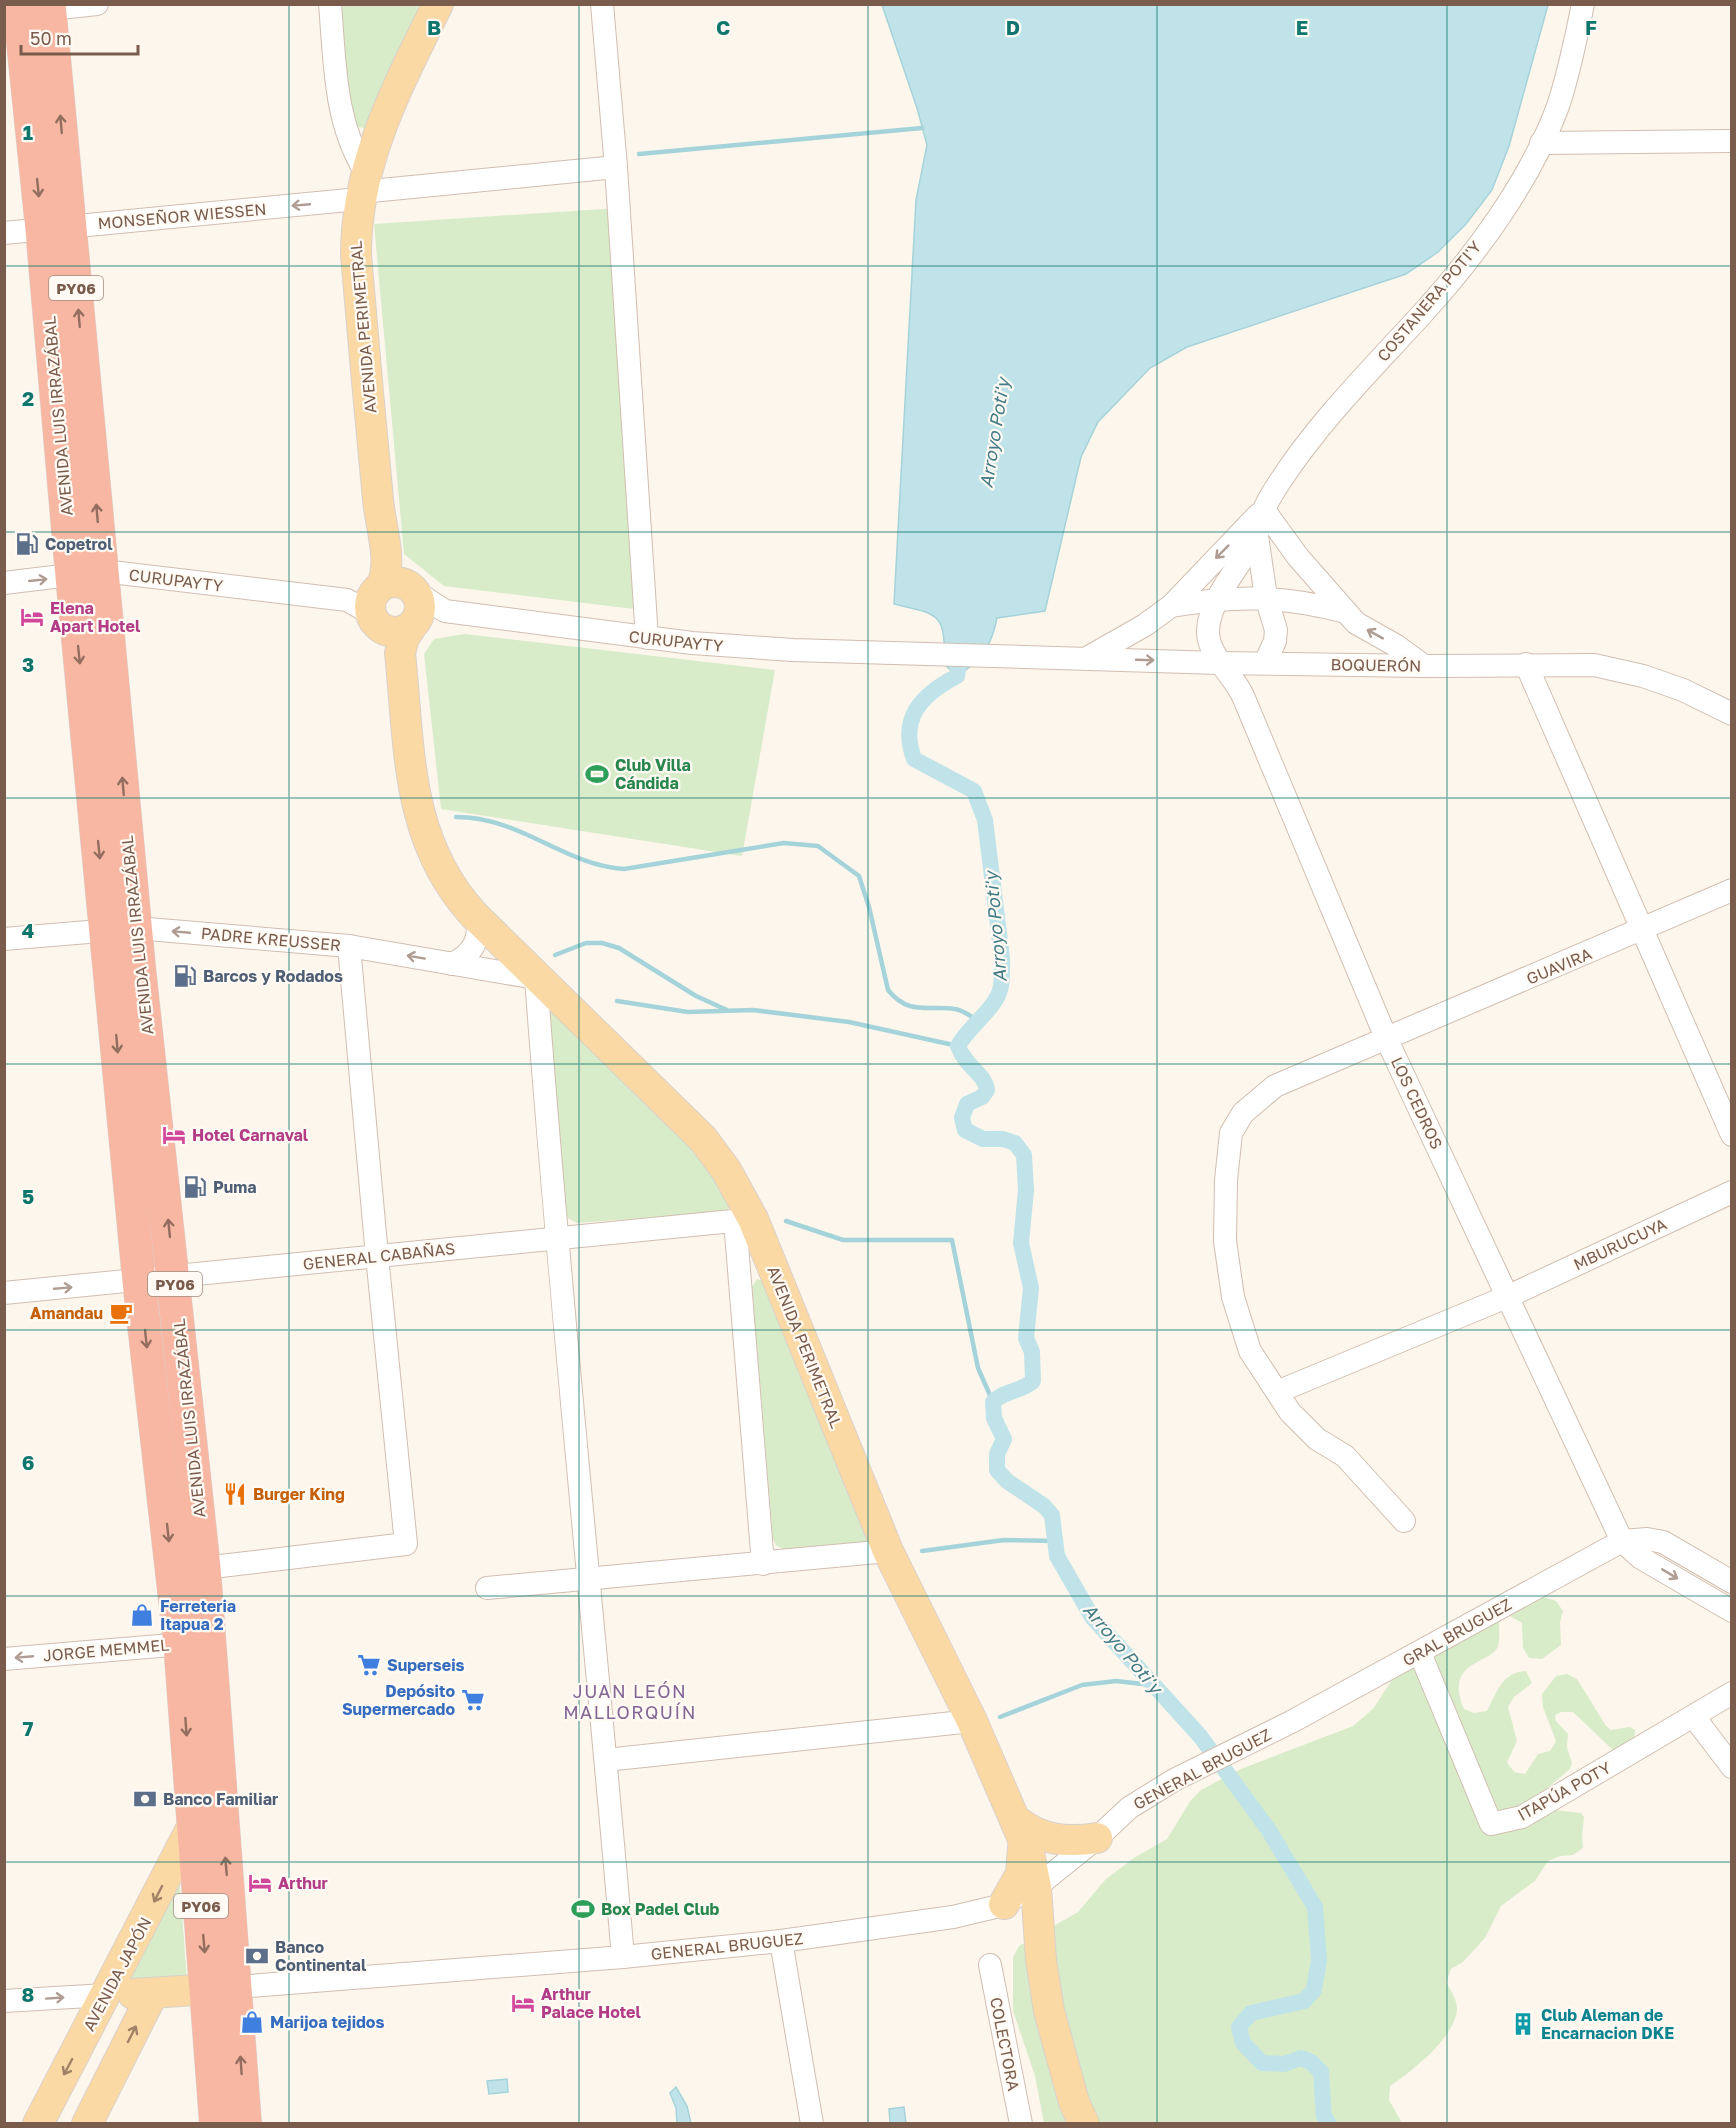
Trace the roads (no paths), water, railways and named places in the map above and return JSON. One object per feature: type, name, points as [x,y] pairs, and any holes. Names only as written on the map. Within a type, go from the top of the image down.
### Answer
[{"type":"highway","name":"PY06","points":[[39,6],[57,228],[103,571]]},
{"type":"highway","name":"AVENIDA LUIS IRRAZÁBAL","points":[[57,228],[72,576]]},
{"type":"highway","name":"AVENIDA LUIS IRRAZÁBAL","points":[[103,571],[121,929],[174,1276],[204,1568],[194,1643],[194,1823],[245,2124]]},
{"type":"highway","name":"PY06","points":[[72,576],[121,929],[139,1281]]},
{"type":"highway","name":"AVENIDA LUIS IRRAZÁBAL","points":[[139,1281],[194,1643],[222,1988],[216,2124]]},
{"type":"main road","name":"AVENIDA PERIMETRAL","points":[[438,4],[394,90],[362,188],[356,255],[379,511],[399,601],[414,794],[421,823],[441,870],[452,889],[477,918],[703,1139],[723,1164],[744,1220],[888,1551],[972,1721],[1020,1828],[1032,1863],[1036,1887],[1039,1942],[1053,2028],[1074,2102],[1084,2124]]},
{"type":"main road","name":"AVENIDA PERIMETRAL","points":[[377,624],[370,604],[399,601]]},
{"type":"main road","points":[[377,624],[397,645],[399,601]]},
{"type":"main road","name":"AVENIDA JAPÓN","points":[[38,2124],[194,1823]]},
{"type":"main road","points":[[1039,1942],[1027,1926],[999,1906],[1021,1874],[1020,1828],[1058,1840],[1097,1838]]},
{"type":"main road","name":"GENERAL BRUGUEZ","points":[[106,1995],[222,1988]]},
{"type":"main road","points":[[87,2124],[153,1993]]},
{"type":"street","points":[[39,6],[97,4]]},
{"type":"street","points":[[330,4],[339,108],[362,188]]},
{"type":"street","points":[[602,4],[616,167],[647,638]]},
{"type":"street","name":"COSTANERA POTI'Y","points":[[1264,510],[1281,481],[1322,426],[1471,255],[1505,206],[1541,143],[1558,105],[1583,4]]},
{"type":"street","points":[[1541,143],[1731,141]]},
{"type":"street","name":"MONSEÑOR WIESSEN","points":[[4,233],[362,188],[616,167]]},
{"type":"street","points":[[1220,663],[1211,647],[1208,629],[1220,598],[1257,536],[1264,510]]},
{"type":"street","points":[[1086,658],[1145,625],[1171,606],[1264,510]]},
{"type":"street","points":[[1264,510],[1298,556],[1356,623],[1395,645],[1424,666]]},
{"type":"street","points":[[1257,536],[1266,597],[1276,630],[1275,640],[1265,663]]},
{"type":"street","name":"CURUPAYTY","points":[[4,583],[103,571],[347,600],[399,601],[445,611],[733,647],[1012,657]]},
{"type":"street","points":[[1171,606],[1220,598],[1266,597],[1304,602],[1346,612]]},
{"type":"street","name":"CURUPAYTY","points":[[347,600],[363,609],[377,624]]},
{"type":"street","name":"BOQUERÓN","points":[[1012,657],[1424,666],[1594,665],[1643,676],[1683,690],[1731,714]]},
{"type":"street","name":"LOS CEDROS","points":[[1220,663],[1235,679],[1244,696],[1387,1040],[1622,1541]]},
{"type":"street","points":[[1526,664],[1731,1135]]},
{"type":"street","name":"GUAVIRA","points":[[1404,1521],[1345,1456],[1317,1439],[1290,1412],[1250,1351],[1233,1297],[1225,1241],[1226,1180],[1231,1133],[1244,1113],[1275,1086],[1387,1040],[1731,890]]},
{"type":"street","points":[[452,963],[462,959],[473,949],[478,934],[477,918]]},
{"type":"street","name":"PADRE KREUSSER","points":[[4,939],[121,929],[349,946],[536,978]]},
{"type":"street","points":[[204,1568],[406,1544],[376,1256],[349,946]]},
{"type":"street","points":[[536,978],[555,1239],[590,1580],[623,1957]]},
{"type":"street","name":"MBURUCUYA","points":[[1277,1392],[1509,1296],[1731,1192]]},
{"type":"street","points":[[744,1220],[763,1564]]},
{"type":"street","name":"GENERAL CABAÑAS","points":[[4,1293],[744,1220]]},
{"type":"street","points":[[1622,1541],[1647,1539],[1663,1542],[1731,1582]]},
{"type":"street","points":[[1622,1541],[1641,1558],[1731,1611]]},
{"type":"street","name":"GRAL BRUGUEZ","points":[[1291,1722],[1622,1541]]},
{"type":"street","points":[[487,1588],[888,1551]]},
{"type":"street","name":"JORGE MEMMEL","points":[[4,1659],[194,1643]]},
{"type":"street","name":"ITAPÚA POTY","points":[[1420,1653],[1491,1824],[1522,1817],[1731,1693]]},
{"type":"street","points":[[1694,1717],[1731,1767]]},
{"type":"street","points":[[606,1760],[972,1721]]},
{"type":"street","name":"GENERAL BRUGUEZ","points":[[222,1988],[623,1957],[780,1941],[953,1917],[999,1906],[1036,1887],[1097,1838],[1129,1808],[1174,1780],[1291,1722]]},
{"type":"street","points":[[780,1941],[812,2124]]},
{"type":"street","name":"COLECTORA","points":[[990,1965],[1021,2124]]},
{"type":"street","points":[[4,2001],[106,1995]]},
{"type":"water","points":[[882,5],[1548,5],[1509,146],[1492,190],[1466,224],[1438,252],[1406,274],[1187,347],[1150,368],[1098,422],[1081,457],[1045,611],[997,618],[984,652],[957,676],[945,665],[943,635],[937,619],[931,614],[894,604],[916,200],[927,145],[917,108]]},
{"type":"water","points":[[507,2079],[508,2092],[489,2094],[487,2081]]},
{"type":"water","points":[[676,2087],[687,2106],[691,2123],[677,2123],[676,2108],[670,2093]]},
{"type":"water","points":[[904,2107],[906,2123],[890,2123],[889,2109]]},
{"type":"waterway","points":[[639,154],[922,128]]},
{"type":"waterway","name":"Arroyo Poti'y","points":[[960,656],[957,676],[933,691],[916,709],[909,731],[914,759],[974,791],[985,820],[1002,958],[1002,982],[997,997],[958,1046],[965,1060],[982,1079],[987,1090],[982,1097],[967,1104],[962,1118],[965,1130],[983,1139],[1003,1139],[1015,1143],[1024,1155],[1026,1190],[1021,1243],[1031,1288],[1026,1338],[1032,1352],[1033,1381],[993,1402],[994,1418],[1004,1439],[997,1454],[997,1470],[1007,1481],[1044,1506],[1052,1515],[1057,1556],[1092,1617],[1200,1736],[1268,1829],[1315,1907],[1319,1960],[1314,1990],[1304,2001],[1251,2013],[1239,2027],[1243,2043],[1262,2063],[1284,2064],[1301,2058],[1311,2062],[1321,2072],[1324,2116],[1329,2124]]},
{"type":"waterway","points":[[456,817],[479,819],[501,825],[582,859],[602,866],[624,869],[784,843],[818,846],[859,876],[869,907],[888,990],[896,998],[911,1006],[958,1010],[977,1020]]},
{"type":"waterway","points":[[555,955],[586,943],[602,943],[619,948],[696,996],[727,1010]]},
{"type":"waterway","points":[[617,1001],[688,1012],[753,1010],[849,1022],[958,1046]]},
{"type":"waterway","points":[[786,1221],[843,1240],[952,1240],[978,1368],[993,1402]]},
{"type":"waterway","points":[[922,1551],[1004,1540],[1055,1541]]},
{"type":"waterway","points":[[1000,1717],[1082,1685],[1116,1681],[1152,1685]]},
{"type":"place","name":"Copetrol","points":[[27,544]]},
{"type":"place","name":"Elena Apart Hotel","points":[[32,617]]},
{"type":"place","name":"Club Villa Cándida","points":[[597,774]]},
{"type":"place","name":"Barcos y Rodados","points":[[185,976]]},
{"type":"place","name":"Hotel Carnaval","points":[[174,1135]]},
{"type":"place","name":"Puma","points":[[195,1187]]},
{"type":"place","name":"Amandau","points":[[121,1313]]},
{"type":"place","name":"Burger King","points":[[235,1494]]},
{"type":"place","name":"Ferreteria Itapua 2","points":[[142,1615]]},
{"type":"place","name":"Superseis","points":[[369,1665]]},
{"type":"place","name":"Depósito Supermercado","points":[[473,1700]]},
{"type":"place","name":"Banco Familiar","points":[[145,1799]]},
{"type":"place","name":"Arthur","points":[[260,1883]]},
{"type":"place","name":"Box Padel Club","points":[[583,1909]]},
{"type":"place","name":"Banco Continental","points":[[257,1956]]},
{"type":"place","name":"Arthur Palace Hotel","points":[[523,2003]]},
{"type":"place","name":"Marijoa tejidos","points":[[252,2022]]},
{"type":"place","name":"Club Aleman de Encarnacion DKE","points":[[1523,2024]]},
{"type":"district","name":"JUAN LEÓN MALLORQUÍN","points":[[630,1701]]}]
